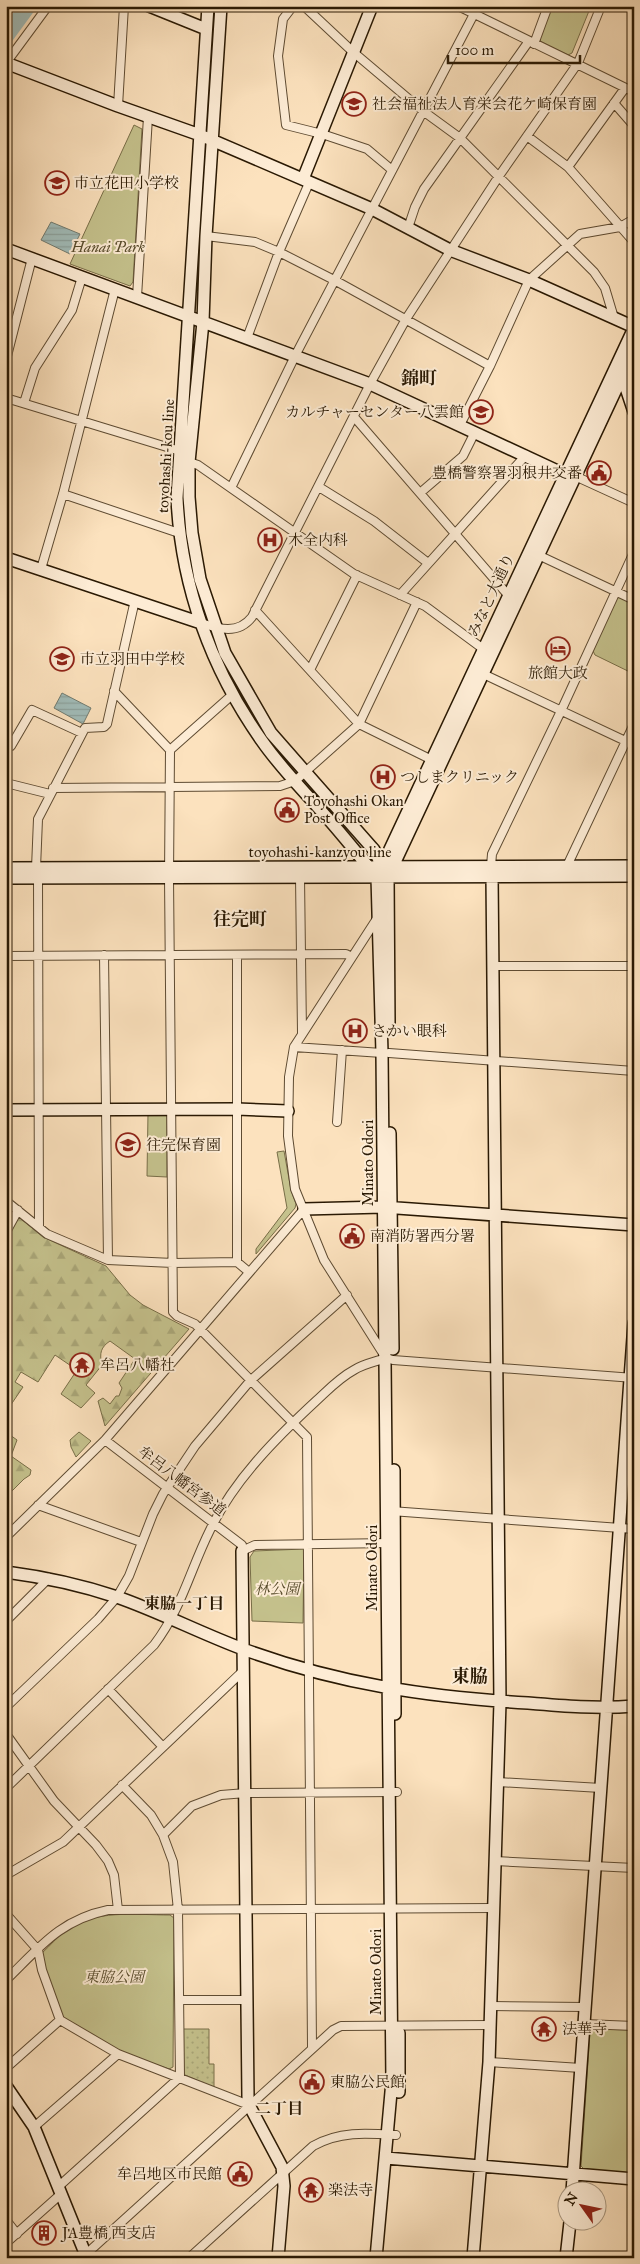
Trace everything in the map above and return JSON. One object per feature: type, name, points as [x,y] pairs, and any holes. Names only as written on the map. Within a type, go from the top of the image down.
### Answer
[{"type":"street","points":[[6,10],[9,6]]},
{"type":"street","points":[[48,6],[6,63],[200,135],[372,209],[450,250],[529,280],[634,328]]},
{"type":"street","points":[[118,106],[124,6]]},
{"type":"street","points":[[149,6],[206,29]]},
{"type":"street","name":"toyohashi-kou line","points":[[208,6],[177,498],[179,533],[188,582],[201,623],[232,695],[262,742],[369,867],[385,872]]},
{"type":"street","name":"toyohashi-kou line","points":[[221,6],[206,236],[203,322],[189,462],[192,533],[200,579],[225,653],[266,726],[304,773],[374,850],[385,872]]},
{"type":"street","points":[[294,6],[283,19],[278,56],[286,125],[368,149],[392,170]]},
{"type":"street","points":[[304,6],[352,51],[423,111],[460,138],[499,176],[594,272],[605,288],[614,318]]},
{"type":"street","points":[[247,338],[352,51],[372,6]]},
{"type":"street","points":[[458,6],[634,92]]},
{"type":"street","points":[[408,228],[424,189],[531,43],[548,6]]},
{"type":"street","points":[[6,558],[215,628],[226,630],[244,626],[256,610],[294,532],[320,487],[355,418],[370,384],[406,319],[499,176],[577,65],[600,6]]},
{"type":"street","points":[[231,488],[295,356],[336,281],[474,14]]},
{"type":"street","points":[[568,167],[625,88]]},
{"type":"street","points":[[614,103],[634,126]]},
{"type":"street","points":[[137,297],[148,117]]},
{"type":"street","points":[[528,136],[568,167],[634,242]]},
{"type":"street","points":[[460,425],[490,366],[529,280],[580,234],[620,227],[634,219]]},
{"type":"street","points":[[206,236],[255,242],[279,252],[336,281],[490,366]]},
{"type":"street","points":[[6,249],[370,384],[526,456],[634,503]]},
{"type":"street","points":[[6,360],[32,258]]},
{"type":"street","points":[[24,403],[35,368],[72,310],[82,277]]},
{"type":"street","points":[[41,569],[63,494],[115,290]]},
{"type":"street","name":"みなと大通り","points":[[570,475],[634,328]]},
{"type":"street","name":"みなと大通り","points":[[385,872],[533,552],[570,475],[634,351]]},
{"type":"street","points":[[634,368],[622,376],[634,412]]},
{"type":"street","points":[[6,398],[180,451]]},
{"type":"street","points":[[355,418],[508,595]]},
{"type":"street","points":[[420,493],[463,456],[474,432]]},
{"type":"street","points":[[400,595],[526,456]]},
{"type":"street","points":[[189,462],[198,465],[357,576],[417,602],[487,651]]},
{"type":"street","points":[[320,487],[374,521],[428,563]]},
{"type":"street","points":[[63,494],[179,533]]},
{"type":"street","points":[[533,552],[634,600]]},
{"type":"street","name":"みなと大通り","points":[[487,651],[508,595],[533,552]]},
{"type":"street","points":[[473,2258],[489,2062],[500,1702],[492,854],[561,711],[634,552]]},
{"type":"street","points":[[310,670],[357,576]]},
{"type":"street","points":[[39,1227],[38,819],[85,728],[104,727],[108,724],[135,600]]},
{"type":"street","points":[[6,783],[52,792],[169,787],[280,786],[295,781],[359,724],[417,602]]},
{"type":"street","points":[[256,610],[359,724],[430,760]]},
{"type":"street","points":[[478,671],[634,745]]},
{"type":"street","name":"みなと大通り","points":[[385,872],[430,760],[478,671]]},
{"type":"street","points":[[114,691],[170,750],[169,872],[173,1312],[177,1316],[196,1324],[250,1382],[307,1437],[312,2047]]},
{"type":"street","points":[[170,750],[232,695]]},
{"type":"street","points":[[6,744],[11,746],[32,710],[82,733]]},
{"type":"street","points":[[566,866],[634,724]]},
{"type":"street","name":"toyohashi-kanzyou line","points":[[491,871],[566,866],[634,866]]},
{"type":"street","name":"toyohashi-kanzyou line","points":[[6,878],[37,873],[369,867]]},
{"type":"street","name":"toyohashi-kanzyou line","points":[[6,868],[37,873]]},
{"type":"street","name":"toyohashi-kanzyou line","points":[[169,872],[300,877],[385,872],[491,871],[634,876]]},
{"type":"street","name":"Minato Odori","points":[[385,872],[380,915],[386,1053]]},
{"type":"street","name":"Minato Odori","points":[[384,2258],[392,2135],[395,2026],[385,872]]},
{"type":"street","points":[[300,877],[302,1033]]},
{"type":"street","points":[[380,915],[294,1047],[289,1077],[288,1111],[291,1165],[295,1189],[324,1260],[389,1359]]},
{"type":"street","points":[[6,956],[346,954],[352,957]]},
{"type":"street","points":[[104,955],[104,1110],[108,1260]]},
{"type":"street","points":[[237,955],[237,1262]]},
{"type":"street","points":[[493,966],[634,966]]},
{"type":"street","points":[[294,1047],[634,1071]]},
{"type":"street","points":[[337,1122],[342,1050]]},
{"type":"street","points":[[6,1110],[238,1109],[288,1111]]},
{"type":"street","points":[[6,1201],[47,1234],[108,1260],[173,1263],[237,1262],[249,1272]]},
{"type":"street","points":[[6,1537],[105,1440],[199,1328],[304,1209],[387,1207],[634,1225]]},
{"type":"street","points":[[6,1232],[18,1210]]},
{"type":"street","points":[[6,1707],[98,1619],[117,1597],[129,1576],[141,1542],[167,1487],[195,1446],[250,1382],[347,1295]]},
{"type":"street","points":[[573,2182],[632,1378],[634,1323]]},
{"type":"street","points":[[6,1788],[154,1645],[172,1619],[190,1582],[198,1555],[230,1495],[293,1422],[340,1378],[356,1368],[389,1359],[632,1378]]},
{"type":"street","name":"牟呂八幡宮参道","points":[[105,1440],[214,1523],[242,1548]]},
{"type":"street","points":[[38,1505],[141,1542]]},
{"type":"street","points":[[390,1511],[634,1529]]},
{"type":"street","points":[[278,2258],[284,2186],[282,2167],[249,2105],[242,1548],[255,1545],[390,1543]]},
{"type":"street","points":[[6,1572],[49,1578],[117,1597],[244,1649],[310,1671],[391,1690],[500,1702],[608,1708],[634,1706]]},
{"type":"street","points":[[6,1620],[49,1578]]},
{"type":"street","points":[[6,1875],[58,1846],[243,1671]]},
{"type":"street","points":[[108,1689],[163,1747]]},
{"type":"street","points":[[6,1734],[28,1767],[78,1828],[96,1845],[112,1869],[118,1910]]},
{"type":"street","points":[[498,1782],[601,1788]]},
{"type":"street","points":[[6,2244],[59,2190],[180,2077],[178,1910],[173,1862],[163,1835],[151,1815],[122,1785]]},
{"type":"street","points":[[163,1835],[186,1811],[221,1795],[246,1793],[393,1792]]},
{"type":"street","points":[[495,1861],[634,1868]]},
{"type":"street","points":[[6,1980],[68,1923],[92,1914],[118,1910],[395,1907],[494,1908]]},
{"type":"street","points":[[6,1914],[38,1950],[42,1970],[60,2020],[118,2054],[249,2105]]},
{"type":"street","points":[[180,2000],[247,2000]]},
{"type":"street","points":[[491,2006],[586,2007]]},
{"type":"street","points":[[6,2068],[60,2020]]},
{"type":"street","points":[[585,2024],[634,2026]]},
{"type":"street","points":[[6,2086],[34,2127],[85,2257],[312,2047],[333,2030],[341,2026],[490,2025]]},
{"type":"street","points":[[34,2127],[118,2054]]},
{"type":"street","points":[[489,2062],[582,2068]]},
{"type":"street","points":[[189,2258],[313,2146],[325,2140],[348,2134],[392,2135]]},
{"type":"street","points":[[390,2158],[634,2179]]},
{"type":"street","name":"Minato Odori","points":[[376,2258],[390,2158]]},
{"type":"street","points":[[6,2220],[17,2234]]},
{"type":"street","points":[[566,2258],[569,2232]]},
{"type":"green space","points":[[552,6],[591,6],[572,53],[568,55],[541,42],[539,37]]},
{"type":"green space","name":"Hanai Park","points":[[134,125],[142,129],[133,282],[130,286],[70,264]]},
{"type":"green space","points":[[621,596],[634,602],[634,674],[595,655],[593,651],[617,597]]},
{"type":"green space","points":[[148,1113],[167,1115],[167,1177],[147,1176]]},
{"type":"green space","points":[[284,1151],[291,1190],[296,1204],[295,1208],[256,1254],[256,1249],[287,1208],[277,1152]]},
{"type":"green space","name":"牟呂八幡社","points":[[18,1218],[43,1237],[106,1266],[130,1295],[143,1305],[189,1329],[105,1426],[98,1401],[103,1398],[110,1404],[116,1396],[119,1396],[122,1388],[119,1383],[135,1359],[110,1341],[102,1351],[102,1365],[86,1385],[95,1393],[81,1408],[61,1394],[77,1370],[55,1355],[38,1382],[21,1372],[15,1382],[23,1387],[6,1412],[6,1240]]},
{"type":"green space","points":[[6,1432],[17,1440],[11,1456],[31,1470],[30,1475],[6,1497]]},
{"type":"green space","points":[[79,1432],[91,1441],[76,1457],[70,1440]]},
{"type":"green space","name":"林公園","points":[[304,1549],[303,1623],[252,1621],[250,1557],[254,1551]]},
{"type":"green space","name":"東脇公園","points":[[129,1914],[170,1915],[174,1918],[173,2067],[169,2069],[126,2054],[63,2018],[45,1968],[42,1953],[65,1931],[89,1919]]},
{"type":"green space","points":[[182,2029],[209,2029],[209,2064],[214,2064],[214,2088],[183,2074]]},
{"type":"green space","points":[[594,2029],[634,2030],[634,2175],[586,2171],[581,2166],[590,2032]]},
{"type":"water","points":[[51,222],[80,234],[70,254],[41,240]]},
{"type":"water","points":[[62,693],[91,708],[83,724],[54,708]]},
{"type":"waterway","points":[[6,36],[28,6]]},
{"type":"place","name":"社会福祉法人育栄会花ケ崎保育園","points":[[354,104]]},
{"type":"place","name":"市立花田小学校","points":[[57,183]]},
{"type":"place","name":"カルチャーセンター八雲館","points":[[481,412]]},
{"type":"place","name":"豊橋警察署羽根井交番","points":[[599,473]]},
{"type":"place","name":"木全内科","points":[[270,540]]},
{"type":"place","name":"旅館大政","points":[[558,649]]},
{"type":"place","name":"市立羽田中学校","points":[[62,659]]},
{"type":"place","name":"つしまクリニック","points":[[383,777]]},
{"type":"place","name":"Toyohashi Okan Post Office","points":[[287,810]]},
{"type":"place","name":"さかい眼科","points":[[355,1031]]},
{"type":"place","name":"往完保育園","points":[[128,1145]]},
{"type":"place","name":"南消防署西分署","points":[[352,1236]]},
{"type":"place","name":"牟呂八幡社","points":[[82,1365]]},
{"type":"place","name":"法華寺","points":[[544,2029]]},
{"type":"place","name":"東脇公民館","points":[[312,2082]]},
{"type":"place","name":"牟呂地区市民館","points":[[240,2174]]},
{"type":"place","name":"楽法寺","points":[[311,2190]]},
{"type":"place","name":"JA豊橋 西支店","points":[[44,2233]]},
{"type":"district","name":"錦町","points":[[419,378]]},
{"type":"district","name":"往完町","points":[[240,919]]},
{"type":"district","name":"東脇一丁目","points":[[184,1603]]},
{"type":"district","name":"東脇","points":[[470,1676]]},
{"type":"district","name":"二丁目","points":[[279,2108]]}]
